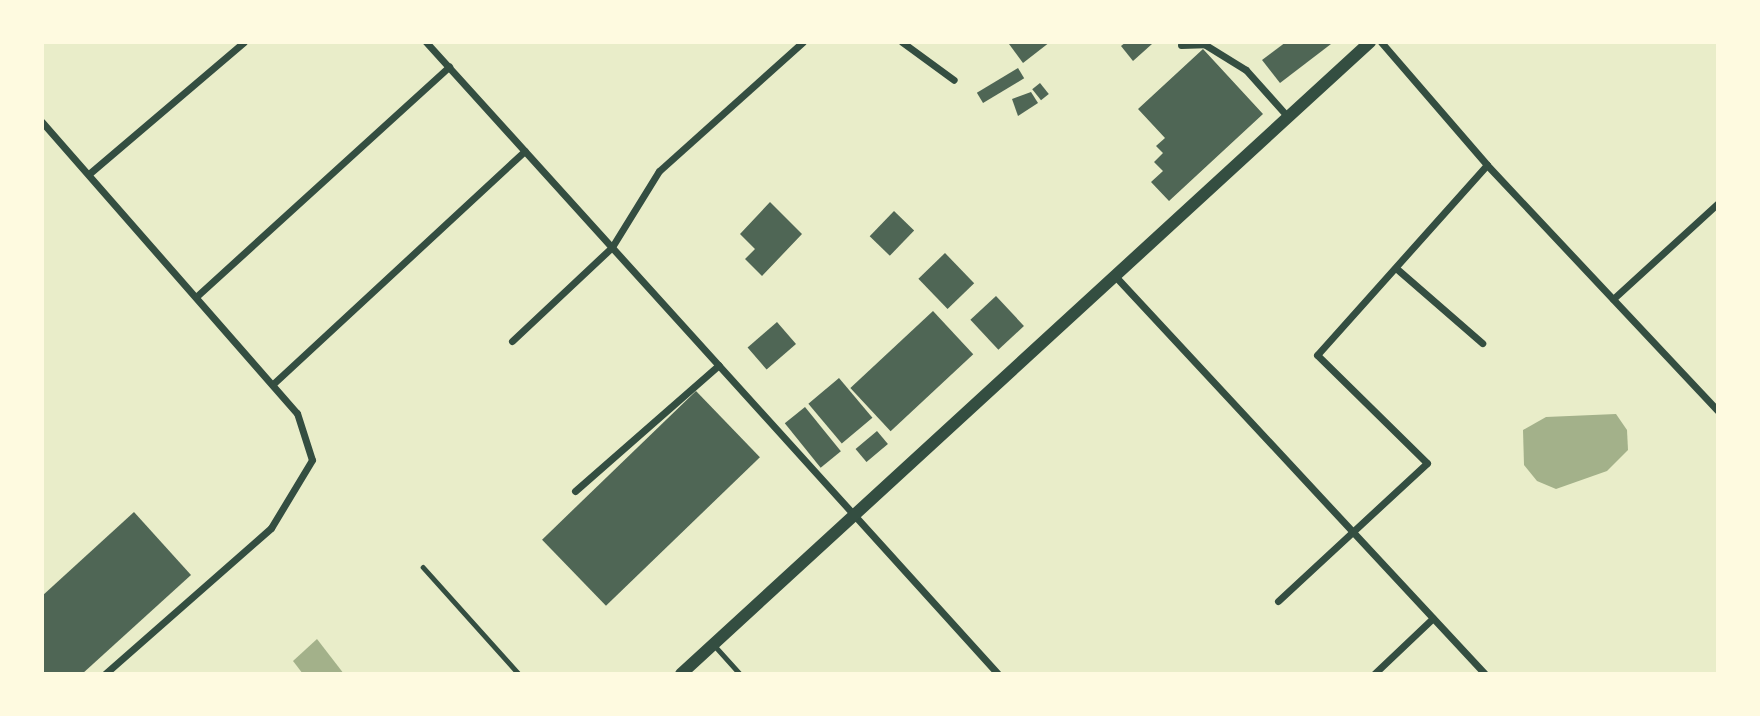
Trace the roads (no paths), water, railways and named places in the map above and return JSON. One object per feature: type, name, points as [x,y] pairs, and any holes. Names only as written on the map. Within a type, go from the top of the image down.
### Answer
[{"type":"street","points":[[90,173],[244,42]]},
{"type":"street","points":[[426,42],[998,674]]},
{"type":"street","points":[[512,341],[612,247],[659,171],[803,42]]},
{"type":"street","points":[[902,42],[954,80]]},
{"type":"street","points":[[681,674],[1370,42]]},
{"type":"street","points":[[1381,42],[1487,165],[1718,411]]},
{"type":"street","points":[[1181,46],[1204,44],[1246,70],[1288,117]]},
{"type":"street","points":[[197,296],[449,67]]},
{"type":"street","points":[[42,122],[90,173],[297,413],[312,460],[281,516],[105,674]]},
{"type":"street","points":[[273,384],[525,151]]},
{"type":"street","points":[[1278,601],[1427,463],[1317,355],[1397,269],[1487,165]]},
{"type":"street","points":[[1613,299],[1718,203]]},
{"type":"street","points":[[1397,269],[1482,343]]},
{"type":"street","points":[[1115,276],[1485,674]]},
{"type":"street","points":[[575,491],[719,365]]},
{"type":"street","points":[[1374,674],[1433,618]]},
{"type":"lane","points":[[423,566],[519,674]]},
{"type":"lane","points":[[713,645],[740,674]]}]
